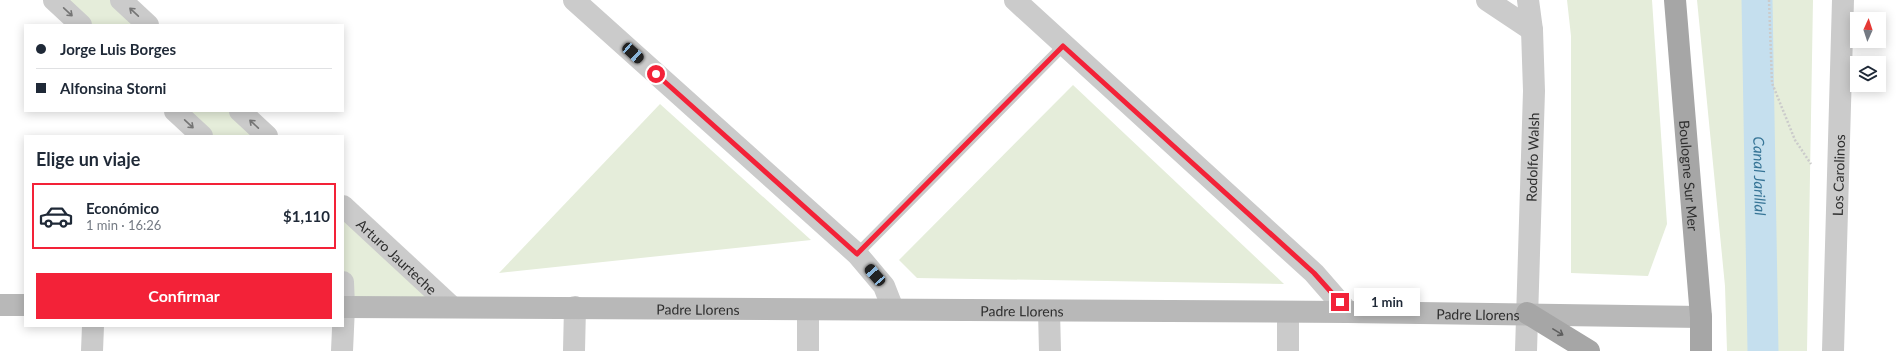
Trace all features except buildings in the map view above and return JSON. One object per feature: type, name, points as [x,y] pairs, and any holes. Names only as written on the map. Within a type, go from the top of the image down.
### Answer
[{"type":"main road","name":"Boulogne Sur Mer","points":[[1675,0],[1701,317],[1701,351]]},
{"type":"main road","points":[[1527,314],[1590,351]]},
{"type":"street","points":[[54,0],[80,24]]},
{"type":"street","points":[[121,0],[147,24]]},
{"type":"street","points":[[574,0],[857,254],[884,286],[893,309]]},
{"type":"street","points":[[1015,0],[1063,46],[1314,273],[1348,312]]},
{"type":"street","points":[[1487,0],[1532,30]]},
{"type":"street","name":"Rodolfo Walsh","points":[[1526,351],[1534,91],[1532,30],[1528,0]]},
{"type":"street","name":"Los Carolinos","points":[[1833,351],[1843,0]]},
{"type":"street","points":[[176,112],[201,135]]},
{"type":"street","points":[[241,112],[266,135]]},
{"type":"street","name":"Arturo Jaurteche","points":[[344,207],[452,307]]},
{"type":"street","points":[[0,305],[24,305]]},
{"type":"street","name":"Padre Llorens","points":[[344,307],[1348,312],[1701,317]]},
{"type":"street","points":[[574,351],[575,307]]},
{"type":"street","points":[[808,310],[808,351]]},
{"type":"street","points":[[1050,311],[1050,351]]},
{"type":"street","points":[[1288,312],[1288,351]]},
{"type":"street","points":[[92,351],[93,327]]},
{"type":"street","points":[[342,351],[343,327]]},
{"type":"lane","points":[[857,254],[1063,46]]},
{"type":"path","points":[[1769,0],[1772,83],[1795,140],[1814,168]]},
{"type":"green space","points":[[54,0],[121,0],[147,24],[80,24]]},
{"type":"green space","points":[[1567,0],[1652,0],[1667,224],[1648,276],[1571,273],[1571,36]]},
{"type":"green space","points":[[1697,0],[1813,0],[1807,351],[1727,351],[1725,286]]},
{"type":"green space","points":[[1073,85],[1284,284],[917,278],[899,260]]},
{"type":"green space","points":[[660,104],[811,240],[499,273]]},
{"type":"green space","points":[[176,112],[241,112],[266,135],[201,135]]},
{"type":"green space","points":[[344,207],[452,307],[344,307]]},
{"type":"waterway","name":"Canal Jarillal","points":[[1757,0],[1763,351]]},
{"type":"route","points":[[656,74],[857,254],[1063,46],[1314,273],[1340,302]]}]
